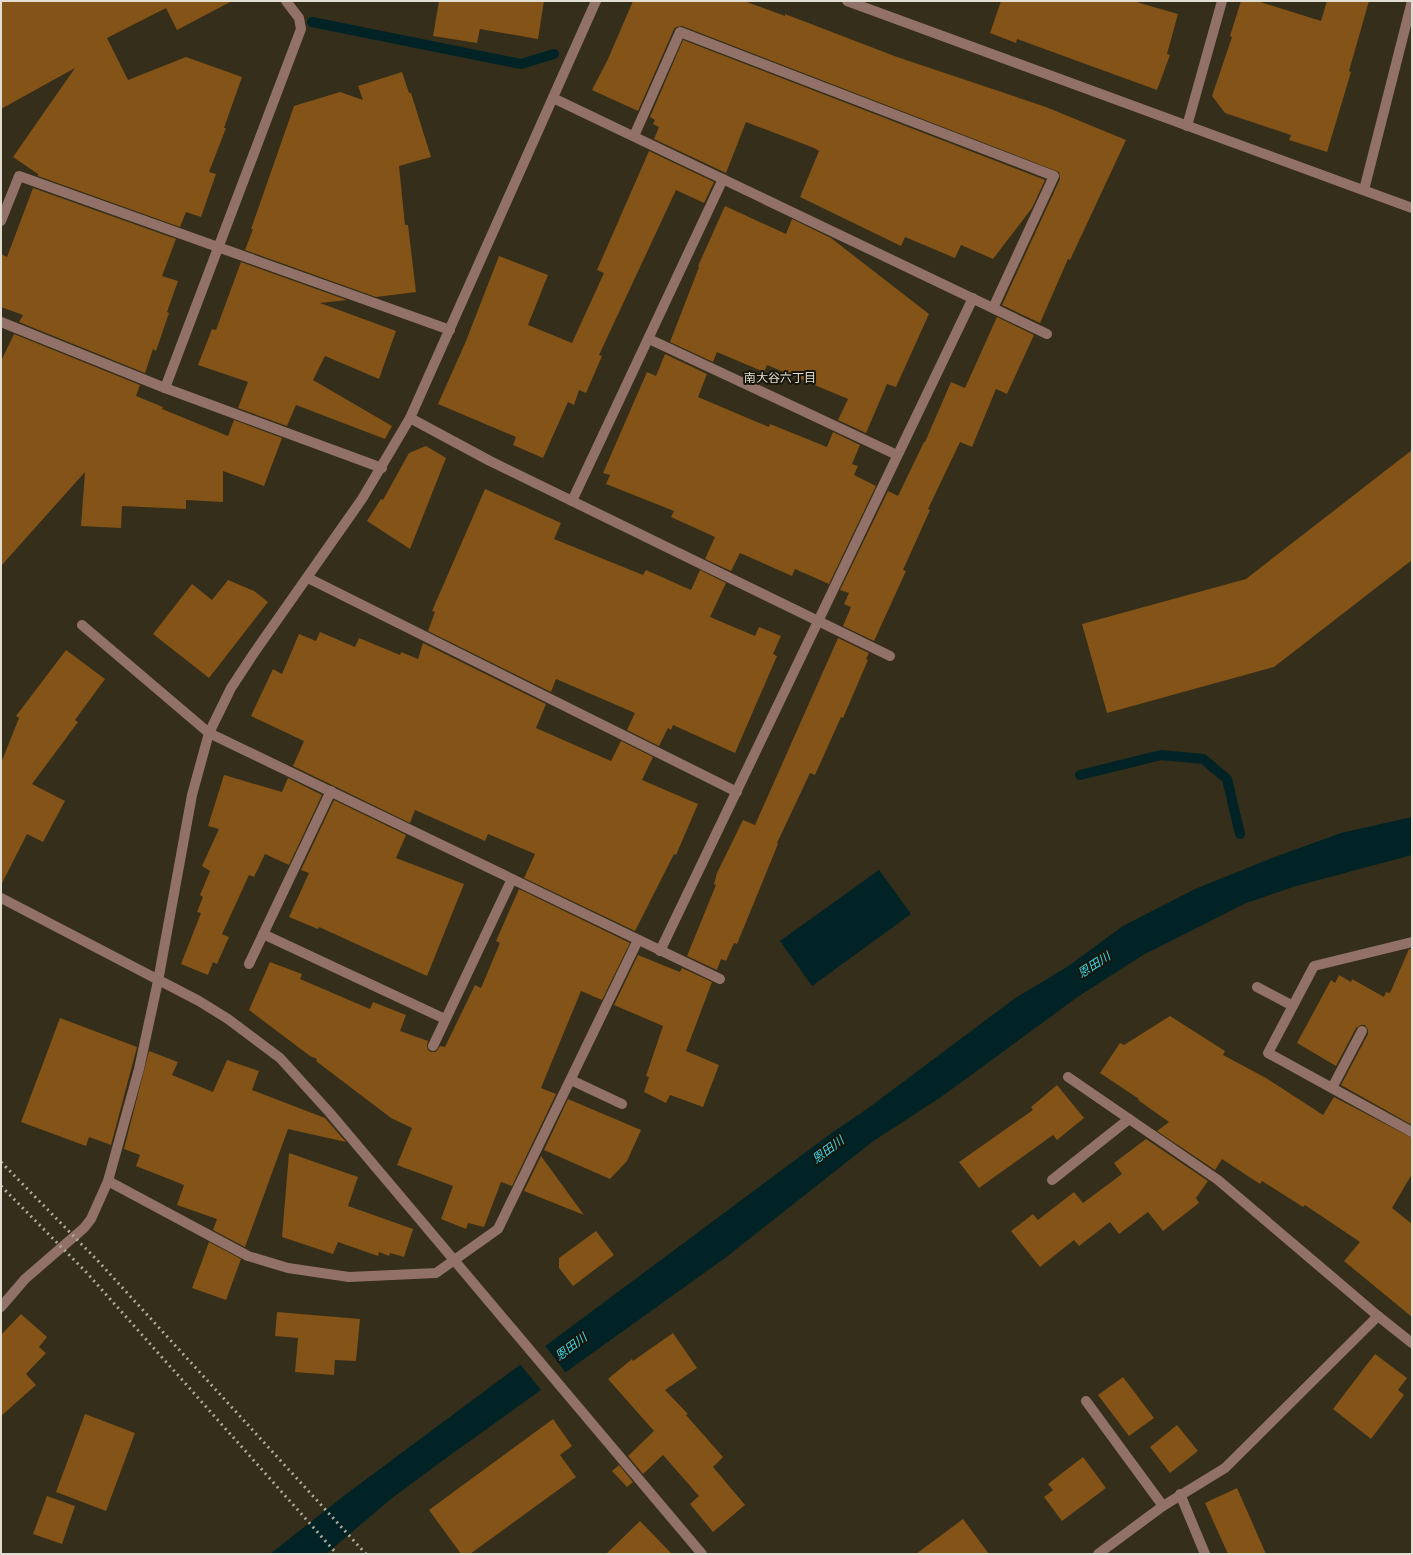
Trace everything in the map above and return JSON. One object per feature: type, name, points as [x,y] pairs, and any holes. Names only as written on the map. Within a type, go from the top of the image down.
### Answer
[{"type":"street","points":[[165,388],[301,29],[299,18],[286,1]]},
{"type":"street","points":[[1,1307],[25,1279],[84,1228],[91,1219],[108,1180],[139,1069],[158,981],[192,795],[209,733],[231,688],[254,653],[308,578],[382,468],[410,418],[596,1]]},
{"type":"street","points":[[847,1],[1412,208]]},
{"type":"street","points":[[1187,126],[1222,1]]},
{"type":"street","points":[[1364,190],[1412,1]]},
{"type":"street","points":[[634,136],[680,32],[1054,176],[993,308]]},
{"type":"street","points":[[553,98],[1047,334]]},
{"type":"street","points":[[1,221],[19,176],[450,330]]},
{"type":"street","points":[[572,501],[723,179]]},
{"type":"street","points":[[660,951],[973,298]]},
{"type":"street","points":[[1,322],[165,388],[382,468]]},
{"type":"street","points":[[649,339],[897,455]]},
{"type":"street","points":[[410,418],[572,501],[890,656]]},
{"type":"street","points":[[308,578],[736,792]]},
{"type":"street","points":[[82,625],[209,733],[720,979]]},
{"type":"street","points":[[249,964],[331,791]]},
{"type":"street","points":[[433,1046],[512,879]]},
{"type":"street","points":[[1,898],[199,1001],[228,1019],[280,1058],[325,1107],[561,1387],[697,1552]]},
{"type":"street","points":[[263,934],[445,1019]]},
{"type":"street","points":[[108,1180],[248,1256],[288,1268],[349,1277],[436,1273],[498,1229],[638,940]]},
{"type":"street","points":[[1412,942],[1314,966],[1268,1053],[1412,1132]]},
{"type":"street","points":[[1256,987],[1292,1006]]},
{"type":"street","points":[[1332,1088],[1362,1031]]},
{"type":"street","points":[[1068,1077],[1218,1180],[1412,1343]]},
{"type":"street","points":[[571,1080],[622,1104]]},
{"type":"street","points":[[1052,1180],[1129,1119]]},
{"type":"street","points":[[1098,1554],[1180,1494],[1225,1468],[1378,1316]]},
{"type":"street","points":[[1086,1401],[1163,1506]]},
{"type":"street","points":[[1180,1494],[1205,1554]]},
{"type":"water","name":"恩田川","points":[[1412,817],[1412,855],[1296,886],[1246,903],[1143,955],[1079,996],[941,1097],[872,1142],[725,1258],[392,1498],[326,1554],[270,1554],[345,1495],[833,1132],[867,1109],[1014,999],[1067,967],[1123,926],[1195,889],[1272,858],[1341,833]]},
{"type":"water","points":[[879,870],[911,914],[812,986],[780,941]]},
{"type":"pier","points":[[544,1344],[566,1373],[541,1390],[519,1363]]},
{"type":"building","points":[[1,1],[232,1],[177,30],[166,8],[107,38],[128,80],[186,57],[242,77],[224,128],[226,128],[209,172],[216,174],[201,217],[186,212],[180,227],[38,176],[38,174],[13,157],[75,68],[1,109]]},
{"type":"building","points":[[439,1],[544,1],[538,39],[480,29],[477,43],[433,36]]},
{"type":"building","points":[[633,1],[744,1],[785,16],[785,14],[897,57],[1046,107],[1126,140],[1070,260],[1068,259],[1040,323],[1002,305],[1060,179],[1059,172],[682,26],[674,29],[638,111],[592,90],[608,59]]},
{"type":"building","points":[[1001,1],[1133,1],[1178,14],[1167,54],[1170,55],[1157,90],[1017,39],[1016,43],[990,33]]},
{"type":"building","points":[[1241,1],[1257,1],[1321,21],[1327,1],[1369,1],[1349,71],[1351,72],[1327,152],[1289,140],[1291,135],[1225,113],[1212,96],[1232,37],[1230,36]]},
{"type":"building","points":[[683,40],[1045,180],[1032,208],[993,259],[961,245],[955,258],[905,237],[901,246],[800,197],[819,151],[814,148],[746,122],[726,173],[654,139],[659,127],[653,124],[655,120],[650,117]]},
{"type":"building","points":[[402,72],[409,93],[411,93],[431,157],[399,166],[405,225],[408,225],[416,292],[376,297],[245,250],[294,106],[340,92],[363,100],[358,86]]},
{"type":"building","points":[[649,151],[714,182],[704,203],[676,190],[599,355],[602,356],[586,393],[579,390],[574,405],[568,402],[543,458],[513,445],[516,437],[438,404],[466,341],[499,256],[548,275],[528,325],[572,343],[604,273],[597,270]]},
{"type":"building","points":[[33,188],[176,239],[162,276],[178,281],[156,351],[153,349],[145,373],[19,322],[23,315],[1,307],[1,254],[7,257]]},
{"type":"building","points":[[725,206],[786,234],[792,219],[831,238],[929,314],[896,387],[887,384],[866,433],[838,420],[848,399],[767,365],[764,372],[717,352],[713,362],[670,342],[699,267],[698,266]]},
{"type":"building","points":[[241,262],[347,300],[320,303],[396,331],[379,379],[325,356],[313,380],[392,426],[385,439],[296,405],[287,426],[238,408],[248,382],[198,365],[212,329],[216,330]]},
{"type":"building","points":[[997,317],[1034,335],[1007,394],[996,389],[972,447],[960,442],[928,509],[930,510],[903,570],[906,571],[874,641],[843,626],[851,607],[844,604],[849,593],[840,590],[888,491],[898,496],[925,442],[951,382],[965,388]]},
{"type":"building","points":[[14,334],[140,385],[136,396],[163,407],[162,409],[228,436],[234,420],[282,438],[264,486],[223,471],[223,502],[186,500],[186,509],[122,506],[121,528],[81,526],[85,472],[1,566],[1,361]]},
{"type":"building","points":[[665,354],[707,374],[698,397],[769,427],[770,424],[827,447],[833,432],[860,445],[852,464],[858,466],[854,475],[876,486],[829,584],[795,569],[792,576],[740,553],[731,571],[705,559],[715,537],[671,517],[674,511],[606,484],[610,475],[603,473],[647,372],[656,376]]},
{"type":"building","points":[[426,446],[446,458],[410,549],[367,521],[381,499],[383,500],[409,453]]},
{"type":"building","points":[[1412,450],[1412,560],[1274,667],[1107,713],[1082,624],[1246,579]]},
{"type":"building","points":[[485,489],[561,523],[554,539],[643,575],[646,570],[691,590],[700,570],[726,583],[710,617],[755,636],[759,627],[781,636],[773,654],[777,656],[735,753],[673,725],[671,730],[668,728],[659,746],[627,730],[635,713],[556,679],[551,692],[428,631],[435,612],[432,611]]},
{"type":"building","points":[[228,580],[254,591],[268,602],[209,678],[153,634],[192,584],[212,600]]},
{"type":"building","points":[[320,632],[355,647],[359,638],[400,655],[401,652],[418,659],[423,643],[546,704],[536,728],[611,761],[621,741],[653,757],[642,780],[698,804],[676,855],[674,854],[635,931],[524,878],[535,854],[488,834],[485,841],[415,810],[410,823],[293,766],[304,741],[251,716],[273,669],[282,674],[299,634],[316,641]]},
{"type":"building","points":[[838,638],[869,653],[866,659],[868,660],[843,718],[841,717],[815,775],[810,773],[777,843],[778,844],[737,944],[734,943],[726,961],[721,959],[717,970],[687,956],[716,885],[714,884],[717,873],[743,820],[755,825]]},
{"type":"building","points":[[66,650],[105,679],[75,720],[78,722],[32,784],[65,801],[43,842],[27,834],[1,885],[1,763],[19,718],[16,716]]},
{"type":"building","points":[[224,775],[282,792],[288,778],[322,795],[289,865],[265,854],[254,877],[249,875],[222,934],[229,937],[217,964],[213,962],[208,975],[181,964],[201,913],[197,912],[203,897],[200,895],[210,871],[202,866],[219,829],[208,826]]},
{"type":"building","points":[[334,800],[406,835],[396,858],[464,884],[427,976],[319,927],[318,929],[289,917],[309,873],[301,870]]},
{"type":"building","points":[[519,889],[630,943],[602,1000],[581,991],[541,1088],[556,1094],[512,1186],[501,1182],[484,1227],[468,1223],[466,1229],[441,1219],[453,1186],[397,1165],[412,1128],[391,1118],[316,1061],[317,1059],[310,1056],[249,1010],[270,962],[302,974],[300,979],[370,1009],[373,1002],[406,1015],[400,1031],[428,1041],[428,1050],[431,1052],[436,1052],[440,1046],[445,1047],[475,985],[481,988],[500,943],[496,941]]},
{"type":"building","points":[[1409,949],[1412,949],[1412,1125],[1341,1085],[1368,1034],[1368,1030],[1365,1025],[1361,1025],[1356,1028],[1336,1066],[1297,1043],[1331,980],[1335,983],[1339,975],[1351,982],[1352,979],[1384,997],[1386,992],[1390,993]]},
{"type":"building","points":[[638,955],[680,972],[682,968],[712,982],[686,1051],[719,1065],[703,1107],[670,1095],[666,1103],[644,1092],[649,1077],[646,1076],[663,1026],[614,1005]]},
{"type":"building","points":[[1170,1016],[1225,1051],[1223,1055],[1266,1078],[1323,1115],[1334,1097],[1412,1138],[1412,1174],[1392,1208],[1412,1224],[1412,1317],[1344,1261],[1360,1242],[1305,1205],[1303,1207],[1262,1181],[1260,1184],[1222,1159],[1215,1170],[1157,1131],[1169,1122],[1138,1100],[1139,1099],[1100,1073],[1120,1043],[1124,1045]]},
{"type":"building","points":[[60,1018],[137,1047],[111,1145],[89,1137],[86,1146],[21,1122]]},
{"type":"building","points":[[149,1051],[178,1062],[172,1075],[213,1092],[227,1060],[259,1071],[252,1090],[325,1118],[346,1142],[288,1129],[245,1247],[213,1230],[217,1219],[177,1205],[184,1185],[136,1166],[140,1155],[124,1149]]},
{"type":"building","points":[[1057,1085],[1084,1118],[1057,1140],[1053,1135],[979,1188],[959,1162],[1033,1110],[1031,1107]]},
{"type":"building","points":[[568,1099],[641,1130],[627,1161],[610,1179],[544,1150]]},
{"type":"building","points":[[1146,1139],[1208,1181],[1196,1198],[1199,1203],[1163,1231],[1148,1212],[1119,1234],[1110,1222],[1079,1246],[1074,1240],[1040,1267],[1011,1231],[1033,1214],[1038,1220],[1074,1192],[1083,1203],[1122,1174],[1114,1163]]},
{"type":"building","points":[[289,1153],[358,1177],[348,1206],[413,1229],[404,1257],[390,1253],[389,1256],[379,1252],[378,1256],[338,1242],[333,1254],[282,1237]]},
{"type":"building","points":[[541,1156],[584,1215],[524,1191]]},
{"type":"building","points":[[596,1231],[614,1255],[573,1286],[559,1268],[559,1258]]},
{"type":"building","points":[[209,1242],[241,1259],[226,1300],[192,1288]]},
{"type":"building","points":[[277,1312],[360,1319],[356,1361],[335,1360],[334,1375],[295,1372],[298,1338],[275,1336]]},
{"type":"building","points":[[21,1314],[47,1337],[39,1347],[46,1353],[26,1374],[36,1385],[1,1416],[1,1335]]},
{"type":"building","points":[[673,1333],[697,1368],[665,1390],[688,1414],[686,1415],[723,1457],[713,1467],[745,1505],[713,1532],[690,1504],[699,1496],[663,1455],[643,1474],[628,1456],[654,1431],[608,1379],[632,1359],[633,1361]]},
{"type":"building","points":[[1375,1354],[1407,1378],[1398,1390],[1404,1395],[1371,1439],[1333,1409]]},
{"type":"building","points":[[1123,1377],[1154,1418],[1129,1436],[1098,1395]]},
{"type":"building","points":[[85,1414],[135,1433],[106,1511],[56,1492]]},
{"type":"building","points":[[553,1419],[572,1446],[560,1455],[576,1477],[470,1554],[461,1554],[429,1510]]},
{"type":"building","points":[[1177,1425],[1198,1451],[1170,1473],[1150,1447]]},
{"type":"building","points":[[1083,1457],[1106,1488],[1062,1521],[1044,1497],[1053,1490],[1048,1484]]},
{"type":"building","points":[[619,1465],[633,1482],[627,1487],[612,1471]]},
{"type":"building","points":[[1237,1488],[1266,1554],[1228,1554],[1205,1503]]},
{"type":"building","points":[[47,1496],[75,1506],[62,1544],[33,1534]]},
{"type":"building","points":[[963,1519],[989,1554],[916,1554]]},
{"type":"building","points":[[640,1521],[672,1554],[606,1554]]},
{"type":"waterway","points":[[312,22],[521,64],[554,54]]},
{"type":"waterway","points":[[1080,775],[1161,755],[1203,759],[1227,779],[1240,834]]},
{"type":"railway","points":[[1,1162],[98,1261],[366,1554]]},
{"type":"railway","points":[[1,1186],[87,1273],[337,1554]]},
{"type":"district","name":"南大谷六丁目","points":[[780,378]]}]
